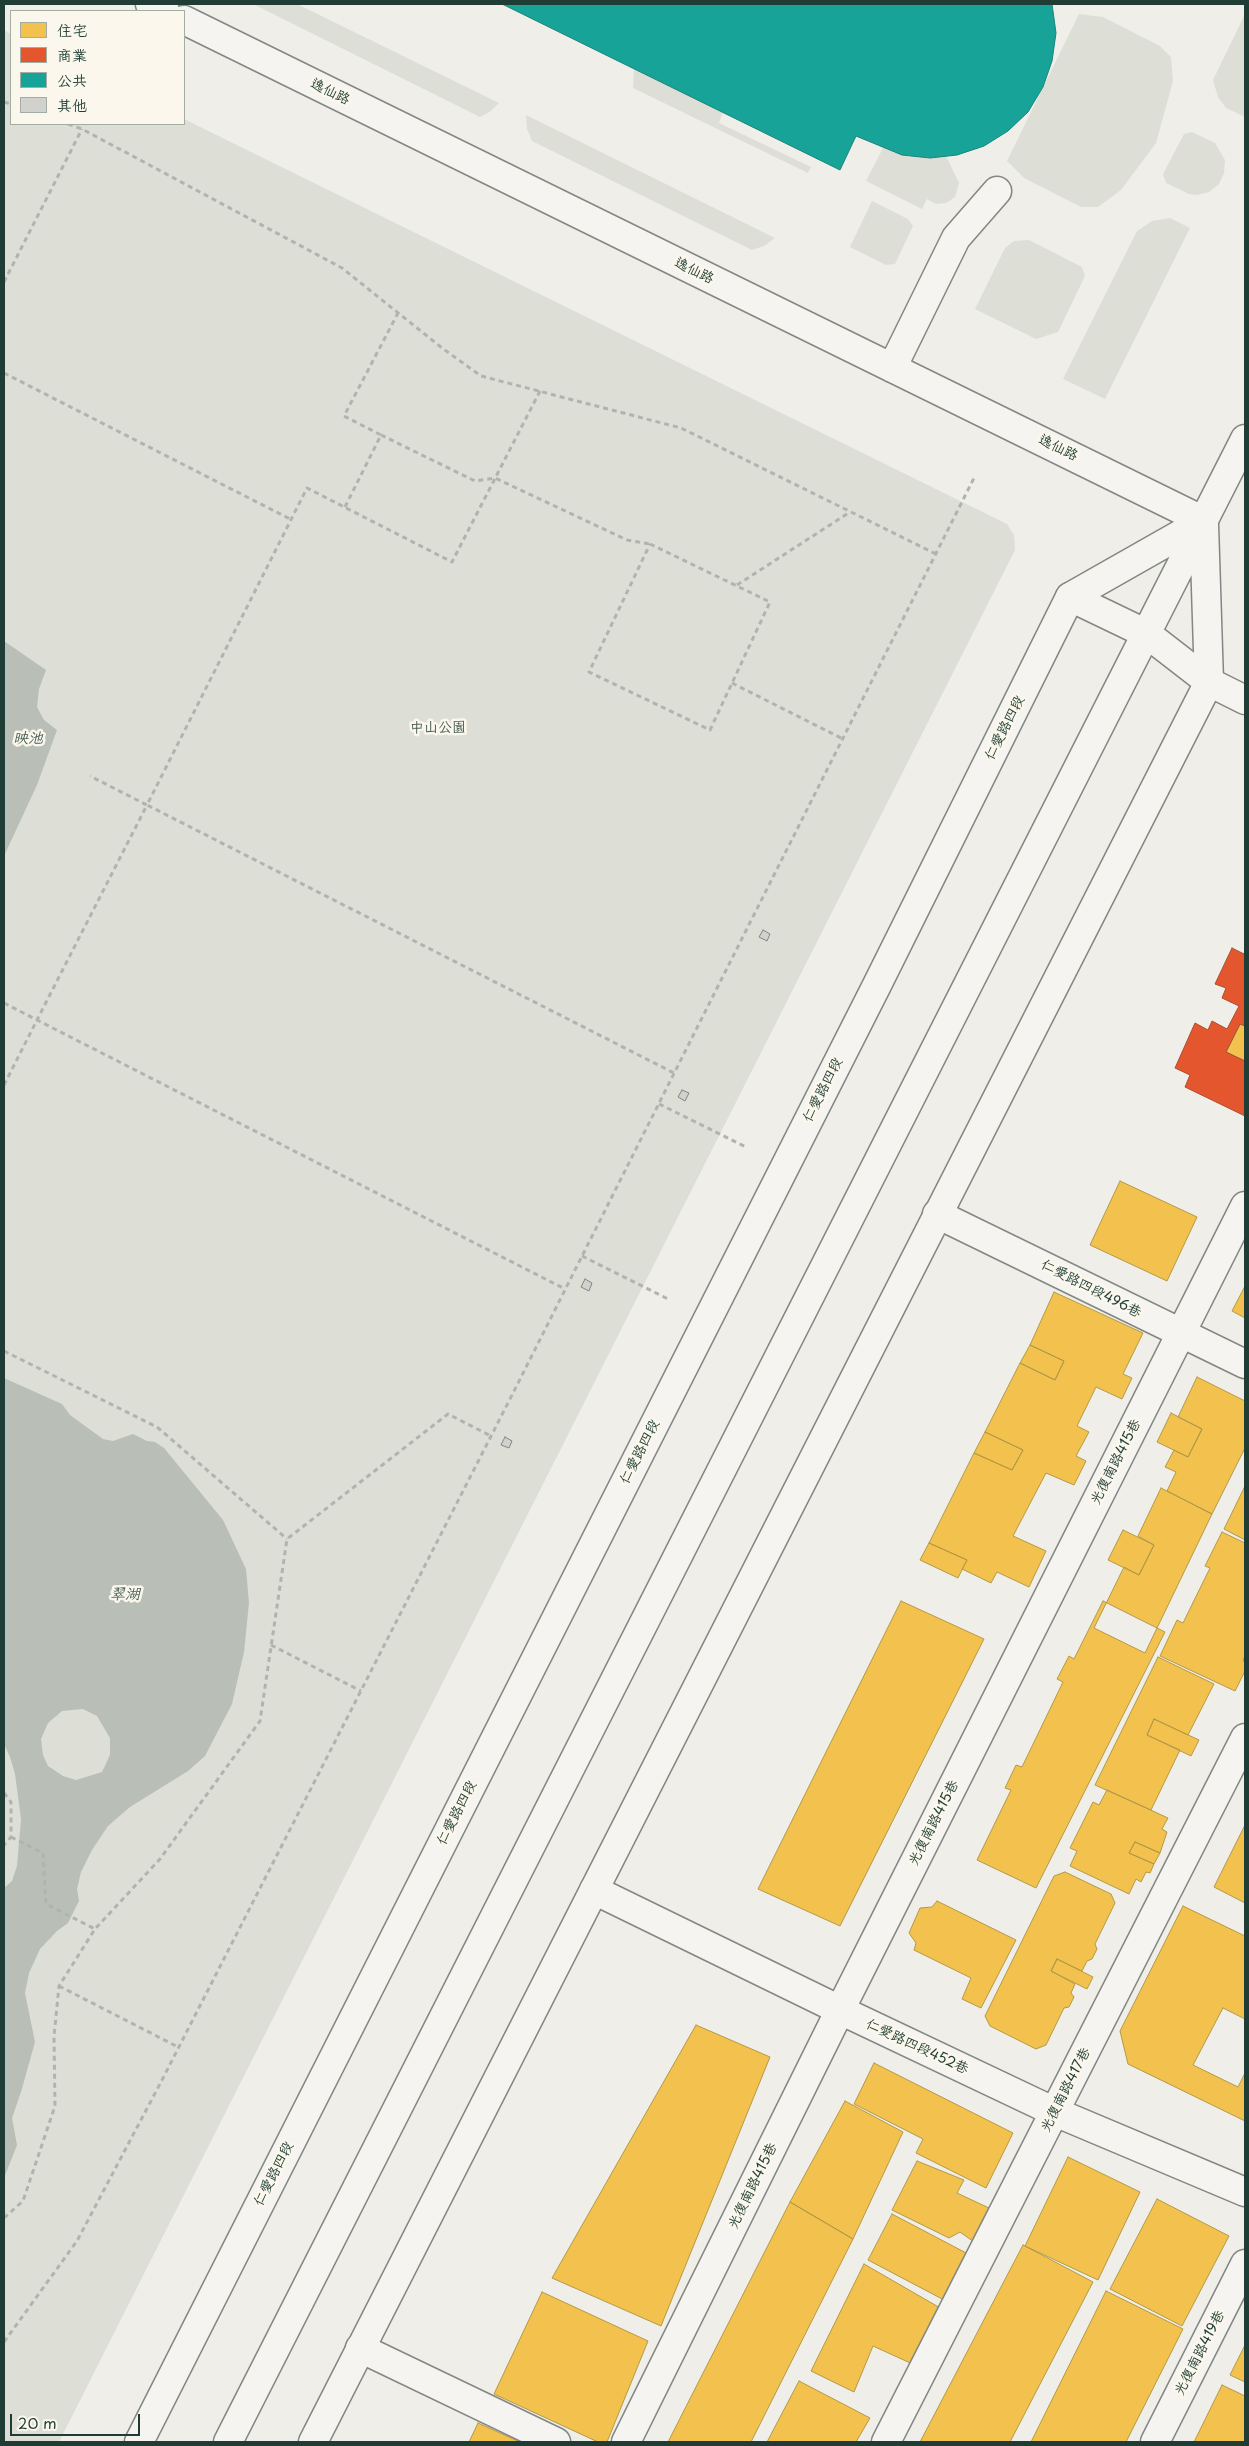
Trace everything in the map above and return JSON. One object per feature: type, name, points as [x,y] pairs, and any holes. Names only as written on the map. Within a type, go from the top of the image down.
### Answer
[{"type":"main road","points":[[150,4],[163,10]]},
{"type":"main road","name":"逸仙路","points":[[185,20],[1204,520]]},
{"type":"main road","points":[[892,368],[956,238],[997,191]]},
{"type":"main road","points":[[228,2442],[1245,439]]},
{"type":"main road","points":[[1070,597],[1204,520]]},
{"type":"main road","points":[[313,2442],[1209,682],[1204,520]]},
{"type":"main road","points":[[1070,597],[1147,634],[1209,682],[1245,700]]},
{"type":"main road","name":"仁愛路四段","points":[[139,2442],[877,985],[1070,597]]},
{"type":"main road","name":"光復南路415巷","points":[[626,2442],[840,2010],[1245,1206]]},
{"type":"main road","name":"仁愛路四段496巷","points":[[937,1214],[990,1238],[1180,1334],[1245,1364]]},
{"type":"main road","name":"光復南路417巷","points":[[886,2442],[1245,1738]]},
{"type":"main road","name":"仁愛路四段452巷","points":[[594,1890],[1055,2112],[1245,2192]]},
{"type":"main road","name":"光復南路419巷","points":[[1154,2442],[1245,2264]]},
{"type":"main road","points":[[360,2348],[556,2442]]},
{"type":"path","points":[[72,125],[82,128],[342,268],[481,376],[680,428],[936,554]]},
{"type":"path","points":[[4,282],[82,128]]},
{"type":"path","points":[[398,313],[344,416],[475,482],[495,478],[627,540],[650,544],[770,602],[710,730],[589,672],[650,544]]},
{"type":"path","points":[[4,374],[292,520]]},
{"type":"path","points":[[4,1085],[307,488],[452,562],[540,391]]},
{"type":"path","points":[[344,507],[381,435]]},
{"type":"path","points":[[4,2342],[77,2241],[178,2047],[491,1436],[974,478]]},
{"type":"path","points":[[737,586],[850,511]]},
{"type":"path","points":[[732,682],[842,739]]},
{"type":"path","points":[[90,776],[674,1073]]},
{"type":"path","points":[[4,1004],[565,1289]]},
{"type":"path","points":[[659,1104],[746,1147]]},
{"type":"path","points":[[582,1256],[670,1300]]},
{"type":"path","points":[[4,1351],[157,1427],[287,1539]]},
{"type":"path","points":[[4,2218],[23,2201],[55,2106],[54,2036],[59,1986],[95,1929],[160,1859],[260,1721],[287,1539],[448,1414],[491,1436]]},
{"type":"path","points":[[271,1645],[361,1691]]},
{"type":"path","points":[[4,1793],[11,1802],[11,1838],[4,1845]]},
{"type":"path","points":[[11,1838],[43,1853],[46,1904],[95,1929]]},
{"type":"path","points":[[59,1986],[178,2047]]},
{"type":"green space","points":[[253,4],[297,4],[499,103],[491,111],[480,117]]},
{"type":"green space","points":[[1079,14],[1103,17],[1160,46],[1171,57],[1173,81],[1156,143],[1121,190],[1098,207],[1081,207],[1024,178],[1007,161]]},
{"type":"green space","points":[[1245,14],[1245,117],[1226,108],[1218,97],[1213,80]]},
{"type":"green space","name":"中山公園","points":[[4,30],[10,33],[10,125],[185,125],[185,119],[1007,524],[1014,535],[1015,550],[59,2442],[4,2442]]},
{"type":"green space","points":[[634,69],[723,112],[719,123],[811,167],[808,173],[633,88]]},
{"type":"green space","points":[[526,115],[775,238],[764,246],[752,250],[532,141],[527,129]]},
{"type":"green space","points":[[1192,132],[1215,143],[1225,160],[1224,173],[1219,184],[1209,192],[1197,195],[1189,194],[1166,183],[1163,174],[1184,134]]},
{"type":"green space","points":[[883,148],[902,155],[930,158],[946,156],[959,183],[955,197],[946,203],[936,204],[927,199],[922,209],[866,181]]},
{"type":"green space","points":[[872,201],[908,219],[913,226],[895,264],[886,265],[850,247]]},
{"type":"green space","points":[[1170,218],[1190,228],[1105,399],[1063,379],[1137,231],[1152,221]]},
{"type":"green space","points":[[1029,240],[1082,267],[1085,276],[1058,332],[1036,339],[975,309],[1005,248],[1014,241]]},
{"type":"water","name":"映池","points":[[4,641],[46,670],[39,689],[37,707],[44,720],[57,730],[37,785],[4,856]]},
{"type":"water","name":"翠湖","points":[[4,1378],[62,1404],[70,1415],[103,1439],[113,1441],[133,1434],[147,1441],[155,1442],[164,1448],[223,1520],[246,1569],[249,1603],[244,1652],[232,1704],[205,1756],[188,1771],[130,1807],[108,1826],[92,1850],[81,1872],[77,1889],[79,1901],[68,1923],[57,1931],[40,1949],[29,1973],[25,1993],[35,2042],[12,2118],[17,2145],[4,2178],[4,1888],[12,1881],[17,1866],[21,1819],[15,1774],[4,1744]],"holes":[[[83,1709],[97,1716],[110,1738],[110,1755],[102,1772],[76,1780],[63,1776],[48,1766],[43,1755],[41,1739],[48,1723],[62,1711]]]},
{"type":"building: 住宅","points":[[1240,1024],[1245,1026],[1245,1061],[1226,1052]]},
{"type":"building: 住宅","points":[[1120,1181],[1197,1217],[1167,1281],[1090,1245]]},
{"type":"building: 住宅","points":[[1245,1286],[1245,1318],[1232,1311]]},
{"type":"building: 住宅","points":[[1054,1292],[1143,1333],[1123,1374],[1132,1378],[1122,1399],[1096,1387],[1077,1426],[1089,1432],[1076,1456],[1086,1461],[1074,1485],[1046,1473],[1013,1536],[1046,1551],[1029,1587],[997,1572],[991,1583],[962,1569],[967,1560],[929,1543],[974,1453],[1012,1470],[1023,1450],[985,1432],[1020,1363],[1055,1380],[1064,1361],[1030,1345]]},
{"type":"building: 住宅","points":[[1030,1345],[1064,1361],[1055,1380],[1020,1363]]},
{"type":"building: 住宅","points":[[1197,1377],[1245,1401],[1245,1448],[1212,1514],[1167,1491],[1176,1472],[1165,1467],[1174,1450],[1188,1457],[1202,1429],[1178,1417]]},
{"type":"building: 住宅","points":[[1171,1413],[1202,1429],[1188,1457],[1157,1442]]},
{"type":"building: 住宅","points":[[985,1432],[1023,1450],[1012,1470],[974,1453]]},
{"type":"building: 住宅","points":[[1245,1486],[1245,1540],[1224,1529]]},
{"type":"building: 住宅","points":[[1161,1488],[1212,1514],[1145,1653],[1094,1628],[1124,1567],[1139,1575],[1154,1545],[1138,1536]]},
{"type":"building: 住宅","points":[[1123,1530],[1154,1545],[1139,1575],[1108,1560]]},
{"type":"building: 住宅","points":[[1222,1532],[1245,1543],[1245,1655],[1243,1661],[1245,1662],[1245,1671],[1235,1691],[1160,1656],[1177,1620],[1183,1623],[1210,1568],[1205,1566]]},
{"type":"building: 住宅","points":[[929,1543],[967,1560],[958,1578],[920,1560]]},
{"type":"building: 住宅","points":[[901,1601],[984,1639],[840,1926],[758,1889]]},
{"type":"building: 住宅","points":[[1103,1601],[1165,1632],[1036,1888],[977,1860],[1011,1790],[1005,1788],[1016,1765],[1022,1767],[1063,1682],[1057,1679],[1069,1656],[1074,1659]]},
{"type":"building: 住宅","points":[[1158,1657],[1214,1684],[1188,1735],[1154,1719],[1147,1735],[1180,1750],[1151,1810],[1095,1785]]},
{"type":"building: 住宅","points":[[1154,1719],[1199,1740],[1191,1756],[1147,1735]]},
{"type":"building: 住宅","points":[[1107,1790],[1168,1818],[1162,1829],[1167,1832],[1160,1853],[1135,1842],[1129,1853],[1154,1864],[1150,1873],[1146,1872],[1141,1882],[1136,1879],[1129,1894],[1070,1866],[1077,1851],[1070,1848],[1093,1802],[1099,1805]]},
{"type":"building: 住宅","points":[[1245,1825],[1245,1903],[1214,1887]]},
{"type":"building: 住宅","points":[[1135,1842],[1160,1853],[1154,1864],[1129,1853]]},
{"type":"building: 住宅","points":[[1065,1872],[1111,1894],[1115,1903],[1095,1944],[1097,1949],[1092,1959],[1087,1961],[1082,1971],[1057,1959],[1051,1971],[1075,1984],[1071,1993],[1074,1997],[1069,2007],[1064,2008],[1046,2045],[1036,2049],[990,2026],[985,2016],[1054,1876]]},
{"type":"building: 住宅","points":[[937,1901],[1016,1940],[981,2008],[962,1999],[971,1978],[914,1950],[916,1943],[909,1933],[920,1908],[932,1907]]},
{"type":"building: 住宅","points":[[1183,1906],[1245,1936],[1245,2121],[1128,2064],[1120,2031]]},
{"type":"building: 住宅","points":[[1057,1959],[1093,1977],[1087,1989],[1051,1971]]},
{"type":"building: 住宅","points":[[1223,2008],[1245,2019],[1245,2073],[1238,2087],[1193,2065]]},
{"type":"building: 住宅","points":[[696,2025],[770,2057],[661,2326],[552,2278]]},
{"type":"building: 住宅","points":[[874,2063],[1013,2133],[986,2188],[916,2153],[923,2139],[854,2104]]},
{"type":"building: 住宅","points":[[845,2101],[903,2132],[853,2239],[790,2202]]},
{"type":"building: 住宅","points":[[1068,2157],[1140,2192],[1098,2280],[1025,2246]]},
{"type":"building: 住宅","points":[[917,2161],[964,2180],[957,2193],[989,2208],[974,2242],[960,2232],[949,2238],[892,2210]]},
{"type":"building: 住宅","points":[[1157,2199],[1229,2236],[1182,2326],[1110,2289]]},
{"type":"building: 住宅","points":[[790,2202],[853,2239],[751,2442],[668,2442]]},
{"type":"building: 住宅","points":[[892,2214],[970,2255],[946,2301],[868,2260]]},
{"type":"building: 住宅","points":[[1023,2245],[1093,2282],[1010,2442],[920,2442]]},
{"type":"building: 住宅","points":[[864,2264],[942,2309],[919,2367],[873,2346],[854,2392],[811,2371]]},
{"type":"building: 住宅","points":[[1106,2291],[1183,2329],[1126,2442],[1031,2442]]},
{"type":"building: 住宅","points":[[542,2292],[648,2341],[607,2442],[598,2442],[494,2394]]},
{"type":"building: 住宅","points":[[1245,2345],[1245,2382],[1230,2375]]},
{"type":"building: 住宅","points":[[799,2381],[870,2418],[856,2442],[767,2442]]},
{"type":"building: 住宅","points":[[1222,2385],[1245,2396],[1245,2442],[1194,2442]]},
{"type":"building: 住宅","points":[[478,2423],[520,2442],[469,2442]]},
{"type":"building: 商業","points":[[1232,948],[1244,954],[1245,950],[1245,1026],[1240,1024],[1226,1052],[1245,1061],[1245,1116],[1185,1087],[1190,1075],[1175,1068],[1195,1023],[1208,1030],[1212,1021],[1227,1029],[1239,1006],[1222,998],[1226,988],[1215,984]]},
{"type":"building: 公共","points":[[502,4],[1052,4],[1056,33],[1052,61],[1043,87],[1028,112],[1008,131],[984,146],[957,155],[930,158],[902,155],[856,136],[840,170]]},
{"type":"building: 其他","points":[[763,930],[770,934],[767,941],[759,937]]},
{"type":"building: 其他","points":[[682,1090],[689,1093],[685,1101],[678,1097]]},
{"type":"building: 其他","points":[[585,1279],[592,1283],[589,1291],[581,1287]]},
{"type":"building: 其他","points":[[505,1437],[512,1441],[509,1448],[501,1445]]}]
